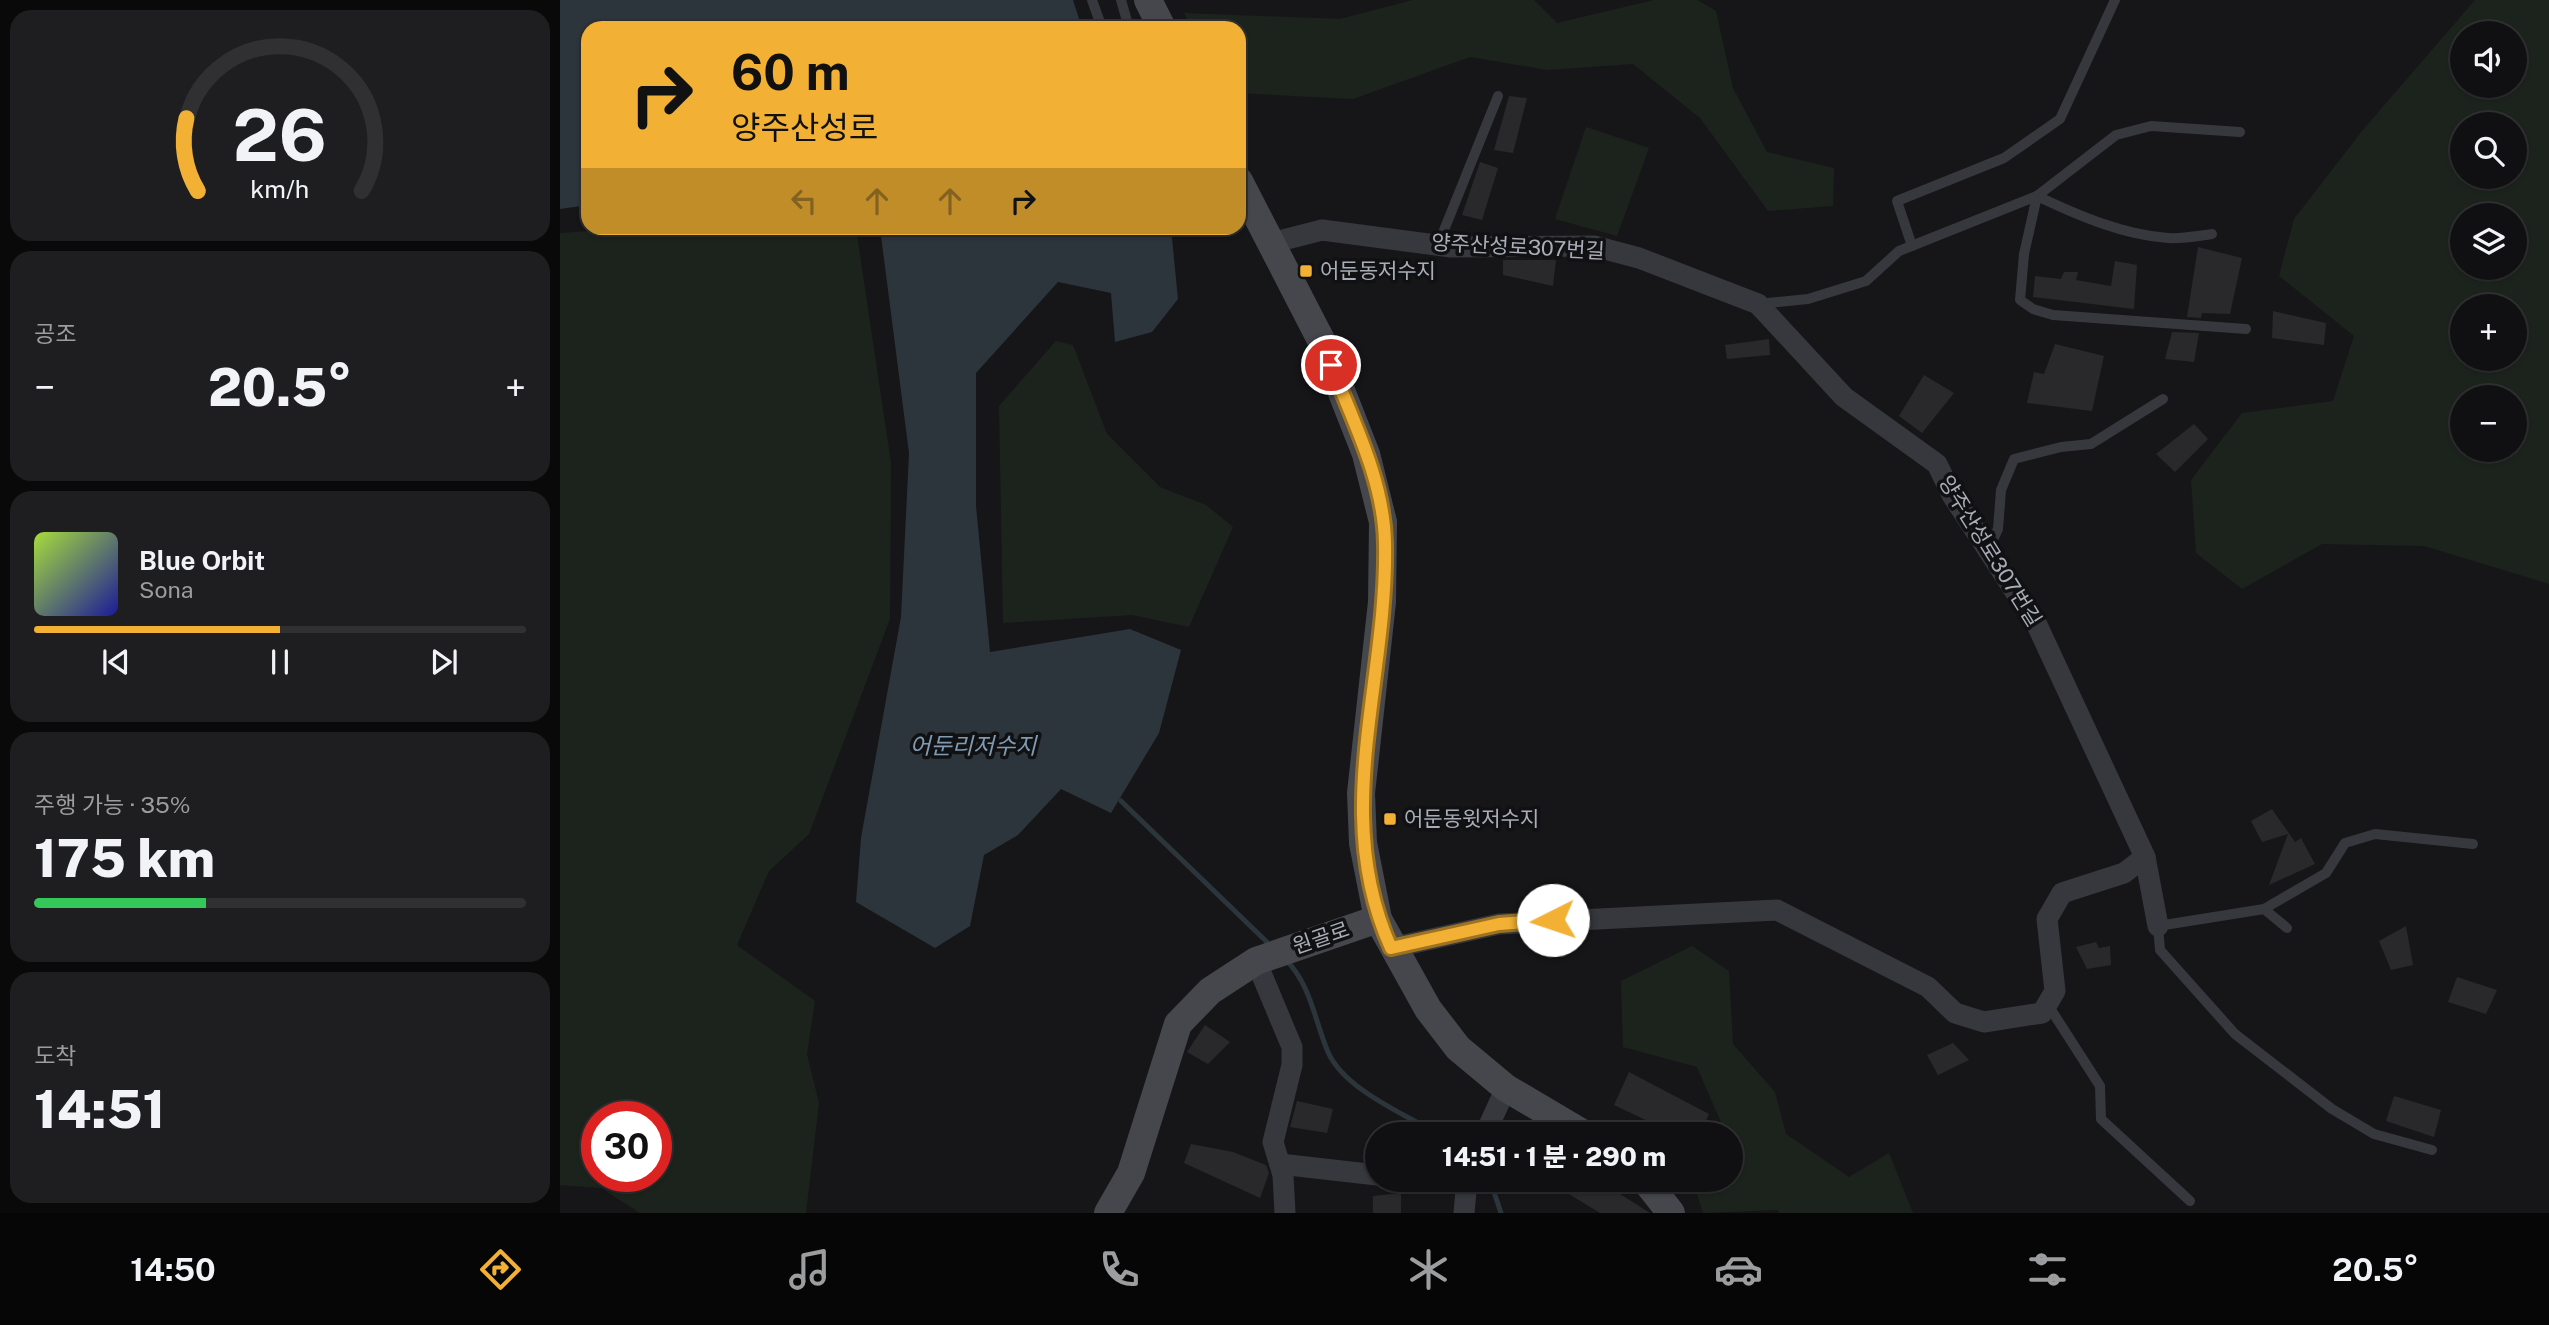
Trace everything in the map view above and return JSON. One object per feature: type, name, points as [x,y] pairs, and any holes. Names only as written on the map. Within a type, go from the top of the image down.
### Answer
[{"type":"street","points":[[1148,0],[1158,21]]},
{"type":"street","points":[[1246,196],[1322,342],[1366,454],[1383,522],[1382,602],[1363,766],[1362,813],[1363,843],[1378,919],[1391,948],[1428,1009],[1458,1048],[1506,1088],[1564,1122]]},
{"type":"street","name":"양주산성로307번길","points":[[1271,243],[1322,230],[1438,245],[1594,246],[1639,258],[1758,304],[1844,397],[1937,464],[1952,495],[2037,625],[2146,858],[2158,926]]},
{"type":"street","points":[[1362,813],[1353,826],[1360,880],[1353,909],[1337,932],[1373,945],[1415,1002],[1428,1009]]},
{"type":"street","points":[[1391,948],[1499,924],[1777,910],[1928,987],[1955,1013],[1984,1021],[2042,1013],[2055,991],[2047,919],[2062,893],[2124,873],[2146,858]]},
{"type":"street","name":"원골로","points":[[1108,1213],[1131,1173],[1178,1024],[1210,992],[1260,959],[1378,919]]},
{"type":"street","points":[[1260,959],[1292,1047],[1292,1065],[1273,1142],[1280,1164],[1285,1213]]},
{"type":"street","points":[[1490,1122],[1506,1088]]},
{"type":"street","points":[[1280,1164],[1365,1174]]},
{"type":"street","points":[[1464,1213],[1466,1192]]},
{"type":"street","points":[[1654,1192],[1671,1213]]},
{"type":"lane","points":[[1092,0],[1100,21]]},
{"type":"lane","points":[[1121,0],[1127,21]]},
{"type":"lane","points":[[1912,246],[1897,201],[2004,158],[2060,119],[2115,0]]},
{"type":"lane","points":[[1438,245],[1498,96]]},
{"type":"lane","name":"양주산성로307번길","points":[[1758,304],[1808,299],[1866,281],[1899,251],[2037,196],[2116,135],[2151,125],[2240,132]]},
{"type":"lane","points":[[2212,234],[2169,239],[2120,229],[2070,212],[2037,196],[2024,254],[2020,300],[2033,309],[2053,316],[2246,329]]},
{"type":"lane","points":[[1989,548],[1998,529],[2001,490],[2014,459],[2061,447],[2091,444],[2163,398]]},
{"type":"lane","points":[[2432,1150],[2374,1134],[2332,1110],[2235,1034],[2160,950],[2158,926],[2264,909],[2326,873],[2345,843],[2375,834],[2473,844]]},
{"type":"lane","points":[[2264,909],[2287,928]]},
{"type":"lane","points":[[2048,1005],[2100,1086],[2101,1119],[2190,1201]]},
{"type":"shaded area","points":[[1413,0],[1534,0],[1557,23],[1654,0],[1697,0],[1716,11],[1733,88],[1767,152],[1834,168],[1833,206],[1768,211],[1700,118],[1633,64],[1547,70],[1470,57],[1353,99],[1246,93],[1246,21],[1188,21],[1184,13],[1340,19]]},
{"type":"shaded area","points":[[2475,0],[2549,0],[2549,584],[2424,546],[2322,544],[2242,589],[2196,553],[2191,480],[2242,413],[2333,401],[2354,336],[2279,276],[2294,219],[2362,131],[2450,29],[2450,98],[2527,98],[2527,21],[2457,21]]},
{"type":"shaded area","points":[[1586,127],[1649,148],[1617,236],[1555,219]]},
{"type":"shaded area","points":[[560,233],[857,235],[891,463],[890,619],[809,834],[769,871],[737,945],[815,1001],[807,1054],[819,1103],[806,1213],[640,1213],[607,1192],[672,1192],[672,1101],[581,1101],[581,1187],[560,1185]]},
{"type":"shaded area","points":[[1056,341],[1073,345],[1107,434],[1160,487],[1206,505],[1233,527],[1189,627],[1132,615],[1003,623],[999,406]]},
{"type":"shaded area","points":[[1692,946],[1729,971],[1733,1044],[1775,1092],[1786,1134],[1849,1177],[1889,1153],[1913,1213],[1780,1213],[1777,1210],[1703,1213],[1699,1192],[1743,1192],[1743,1122],[1721,1122],[1697,1067],[1623,1047],[1621,981]]},
{"type":"water","points":[[560,0],[1073,0],[1080,21],[581,21],[581,206],[560,209]]},
{"type":"water","name":"어둔리저수지","points":[[881,235],[1172,235],[1178,299],[1152,332],[1115,342],[1111,293],[1058,282],[976,373],[976,506],[990,652],[1130,629],[1181,650],[1159,733],[1111,813],[1061,789],[1018,835],[984,855],[970,926],[935,948],[856,902],[861,838],[901,617],[909,453]]},
{"type":"building","points":[[1509,96],[1527,98],[1513,153],[1494,150]]},
{"type":"building","points":[[1480,162],[1498,168],[1482,220],[1462,215]]},
{"type":"building","points":[[2198,247],[2242,258],[2230,314],[2202,313],[2201,318],[2187,317]]},
{"type":"building","points":[[1503,260],[1556,260],[1553,286],[1503,275]]},
{"type":"building","points":[[2115,261],[2137,265],[2134,309],[2033,297],[2035,276],[2061,279],[2064,272],[2078,272],[2076,280],[2111,286]]},
{"type":"building","points":[[2273,311],[2326,323],[2324,345],[2272,338]]},
{"type":"building","points":[[2172,332],[2199,333],[2194,362],[2165,359]]},
{"type":"building","points":[[1769,339],[1770,355],[1727,359],[1725,345]]},
{"type":"building","points":[[2055,344],[2104,356],[2092,411],[2027,403],[2034,372],[2044,374]]},
{"type":"building","points":[[1924,375],[1954,393],[1922,433],[1899,416]]},
{"type":"building","points":[[2194,424],[2208,439],[2175,472],[2156,454]]},
{"type":"building","points":[[2272,809],[2295,842],[2301,838],[2315,864],[2269,885],[2288,834],[2262,842],[2251,821]]},
{"type":"building","points":[[2406,926],[2413,965],[2391,970],[2379,941]]},
{"type":"building","points":[[2096,942],[2099,948],[2110,946],[2111,965],[2087,969],[2076,947]]},
{"type":"building","points":[[2457,977],[2497,990],[2486,1014],[2448,1002]]},
{"type":"building","points":[[1205,1025],[1230,1042],[1208,1064],[1187,1052]]},
{"type":"building","points":[[1953,1043],[1969,1060],[1938,1075],[1927,1055]]},
{"type":"building","points":[[1629,1072],[1709,1114],[1705,1122],[1650,1122],[1614,1105]]},
{"type":"building","points":[[2394,1096],[2441,1110],[2434,1137],[2386,1121]]},
{"type":"building","points":[[1297,1101],[1333,1109],[1327,1133],[1290,1127]]},
{"type":"building","points":[[1191,1144],[1233,1152],[1266,1165],[1269,1173],[1260,1198],[1184,1163]]},
{"type":"building","points":[[1566,1192],[1617,1192],[1650,1213],[1600,1213]]},
{"type":"building","points":[[1401,1193],[1401,1213],[1373,1213],[1373,1196]]},
{"type":"waterway","points":[[1121,801],[1271,946]]},
{"type":"waterway","points":[[1286,960],[1307,992],[1328,1052],[1336,1065],[1361,1089],[1417,1122]]},
{"type":"waterway","points":[[1494,1192],[1501,1213]]},
{"type":"place","name":"어둔동저수지","points":[[1306,271]]},
{"type":"place","name":"어둔동윗저수지","points":[[1390,819]]},
{"type":"route","points":[[1331,365],[1366,454],[1383,522],[1385,542],[1376,665],[1364,747],[1361,793],[1363,843],[1378,919],[1391,948],[1499,924],[1553,920]]}]
